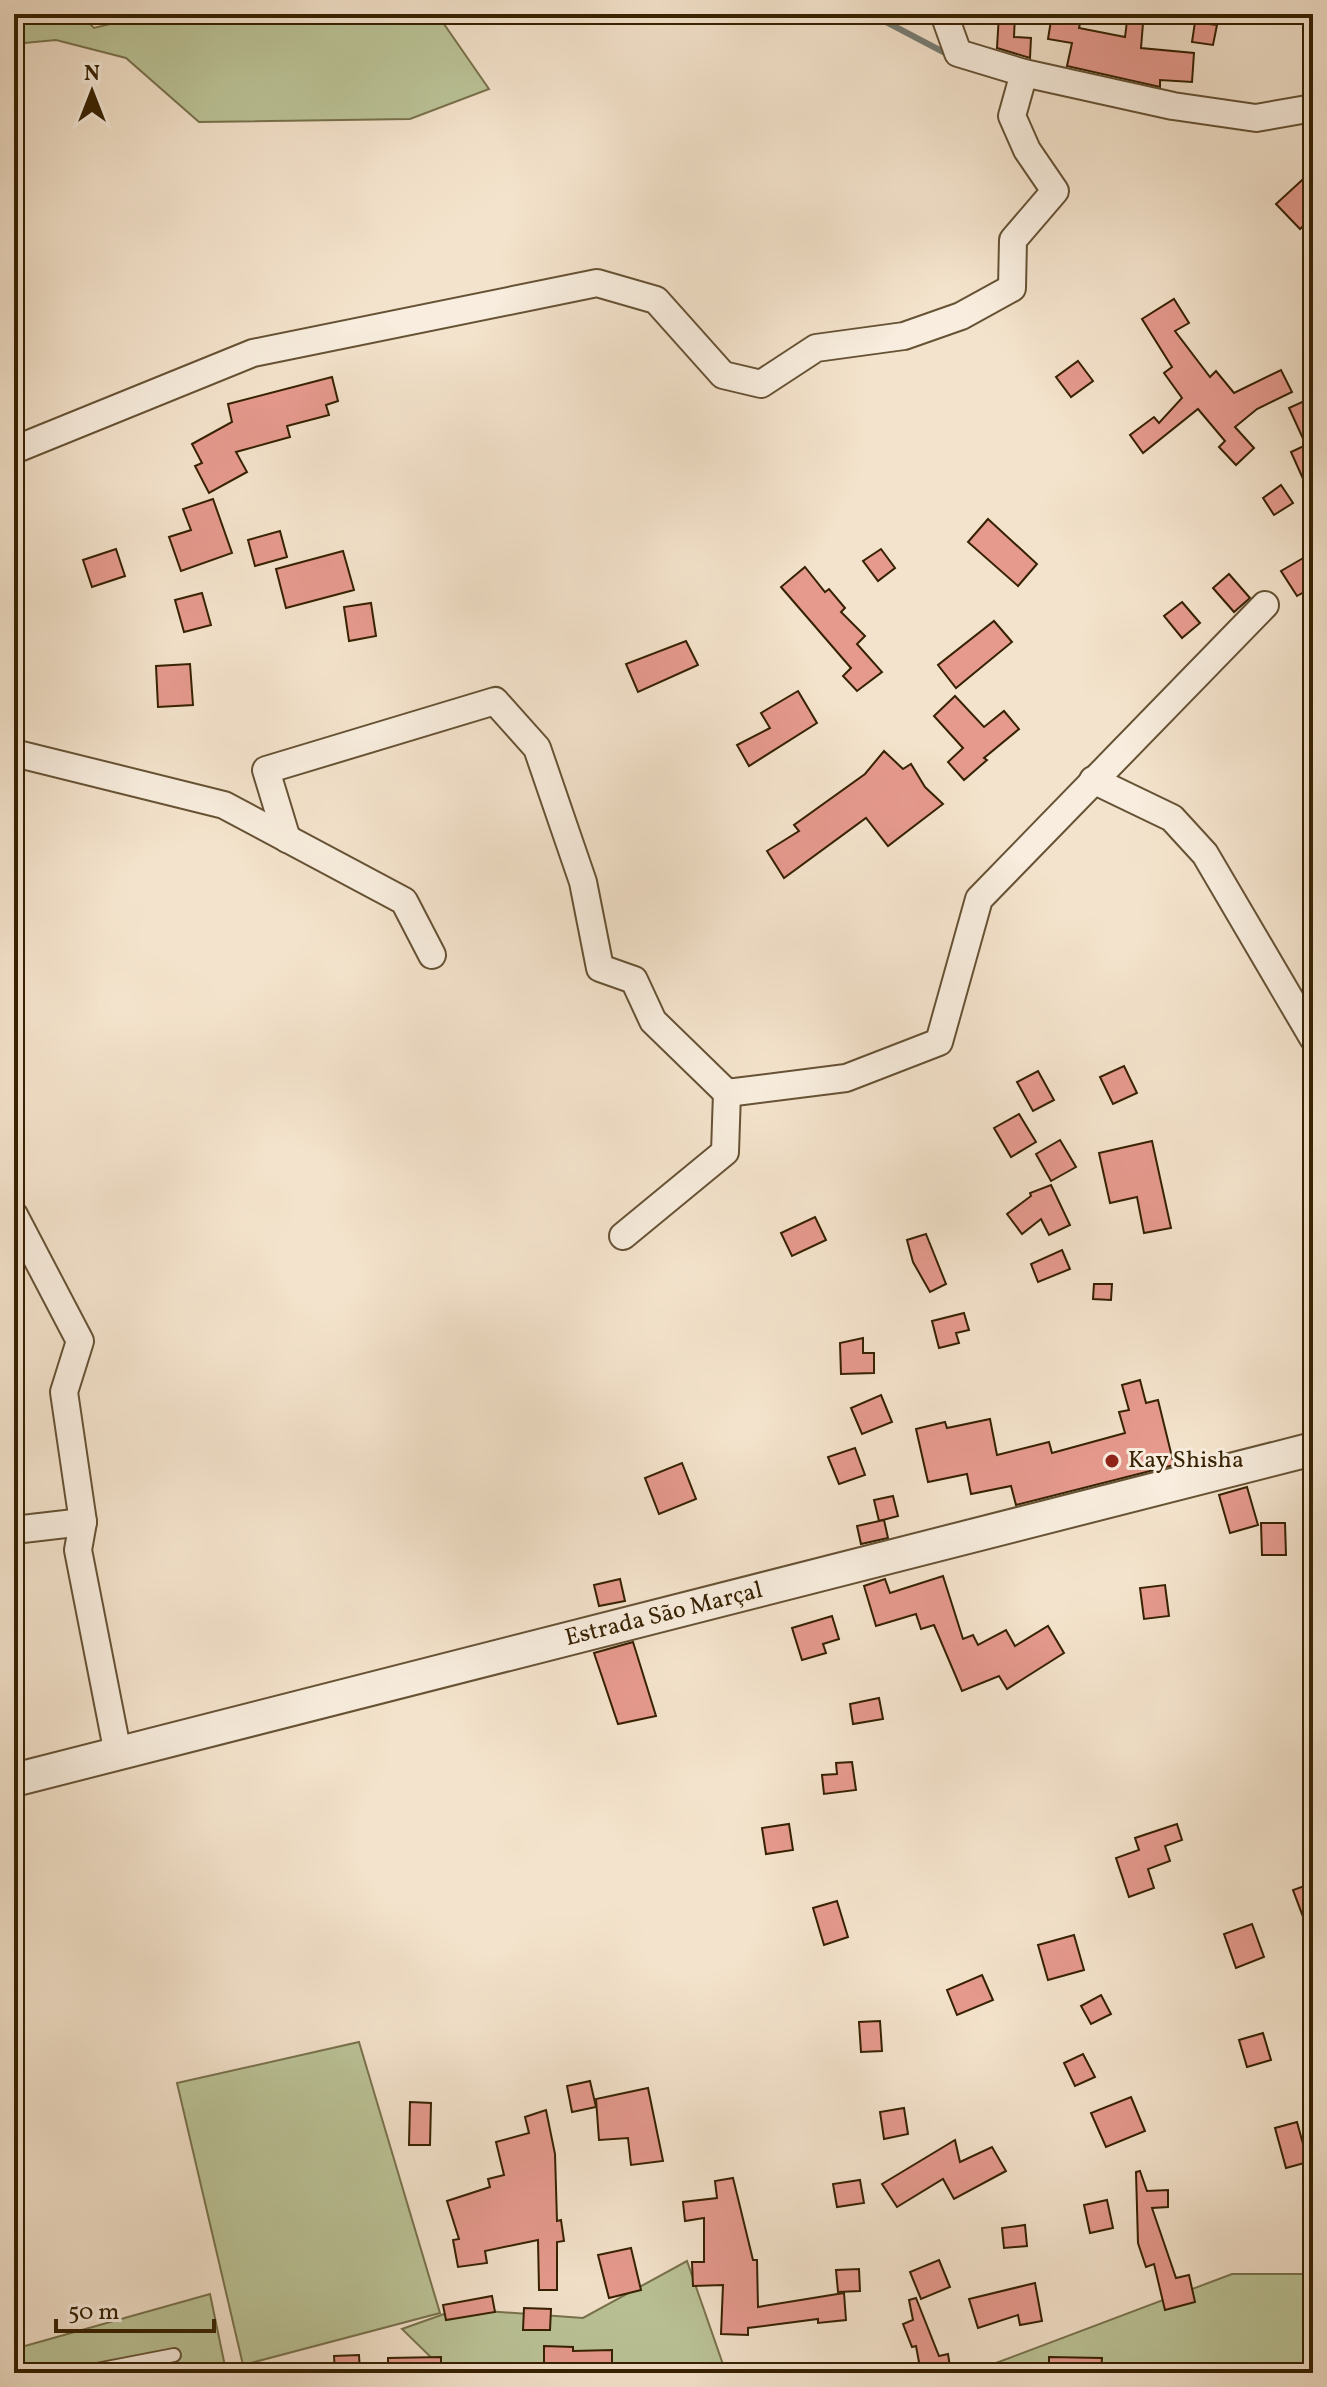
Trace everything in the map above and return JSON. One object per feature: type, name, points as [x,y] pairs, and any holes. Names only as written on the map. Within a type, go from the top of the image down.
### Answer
[{"type":"street","points":[[944,14],[958,53],[1024,73],[1173,106],[1256,118],[1313,108]]},
{"type":"street","points":[[14,450],[253,353],[597,283],[656,300],[723,375],[761,384],[816,348],[904,336],[961,316],[1012,288],[1013,240],[1055,191],[1027,150],[1012,116],[1024,73]]},
{"type":"street","points":[[727,1093],[846,1078],[939,1042],[979,899],[1265,605]]},
{"type":"street","points":[[287,839],[266,770],[495,701],[537,748],[583,882],[600,968],[634,980],[653,1021],[727,1093],[725,1152],[623,1236]]},
{"type":"street","points":[[14,753],[224,805],[404,901],[432,955]]},
{"type":"street","points":[[1093,780],[1172,818],[1205,854],[1313,1038]]},
{"type":"street","points":[[14,1215],[80,1341],[64,1392],[83,1522],[78,1550],[118,1754]]},
{"type":"street","name":"Estrada São Marçal","points":[[14,1780],[1313,1449]]},
{"type":"street","points":[[14,1530],[83,1522]]},
{"type":"lane","points":[[81,2373],[174,2355]]},
{"type":"green space","points":[[14,14],[80,14],[94,28],[151,14],[437,14],[489,89],[410,119],[199,122],[126,58],[56,40],[14,44]]},
{"type":"green space","points":[[359,2042],[440,2313],[243,2365],[177,2083]]},
{"type":"green space","points":[[687,2261],[726,2373],[447,2373],[402,2329],[458,2309],[583,2318]]},
{"type":"green space","points":[[1232,2274],[1313,2274],[1313,2373],[953,2373],[996,2363]]},
{"type":"green space","points":[[210,2294],[226,2371],[275,2363],[286,2373],[14,2373],[14,2349]]},
{"type":"building","points":[[999,14],[1015,14],[1014,37],[1031,38],[1030,58],[997,48]]},
{"type":"building","points":[[1052,14],[1081,19],[1079,28],[1125,37],[1127,21],[1143,23],[1141,48],[1194,53],[1192,82],[1160,80],[1160,87],[1067,66],[1072,43],[1048,39]]},
{"type":"building","points":[[1195,22],[1217,25],[1213,45],[1192,42]]},
{"type":"building","points":[[1313,170],[1313,217],[1300,229],[1276,204]]},
{"type":"building","points":[[1174,299],[1189,323],[1175,331],[1210,377],[1216,371],[1234,393],[1281,370],[1292,392],[1257,409],[1235,427],[1254,448],[1236,465],[1219,447],[1225,441],[1198,409],[1143,453],[1130,435],[1154,417],[1159,423],[1182,398],[1164,373],[1172,367],[1142,319]]},
{"type":"building","points":[[1078,361],[1093,381],[1071,397],[1056,377]]},
{"type":"building","points":[[332,377],[338,401],[326,405],[329,415],[287,426],[290,437],[236,452],[247,472],[209,493],[195,466],[202,463],[192,444],[232,422],[228,404]]},
{"type":"building","points":[[1313,397],[1313,501],[1291,452],[1306,445],[1289,408]]},
{"type":"building","points":[[1281,485],[1293,503],[1274,515],[1263,498]]},
{"type":"building","points":[[213,499],[232,553],[181,571],[169,537],[191,530],[183,509]]},
{"type":"building","points":[[988,519],[1037,564],[1018,586],[968,542]]},
{"type":"building","points":[[280,531],[287,557],[255,566],[248,540]]},
{"type":"building","points":[[116,549],[125,576],[92,587],[83,560]]},
{"type":"building","points":[[881,549],[895,568],[878,581],[863,561]]},
{"type":"building","points":[[343,551],[354,590],[286,608],[276,569]]},
{"type":"building","points":[[1305,557],[1313,571],[1313,587],[1297,596],[1281,571]]},
{"type":"building","points":[[805,567],[825,592],[829,589],[845,608],[841,612],[865,636],[857,644],[882,672],[857,691],[843,676],[851,668],[781,587]]},
{"type":"building","points":[[1229,574],[1250,598],[1234,612],[1213,588]]},
{"type":"building","points":[[202,593],[211,625],[184,632],[175,600]]},
{"type":"building","points":[[1182,602],[1200,623],[1182,638],[1164,616]]},
{"type":"building","points":[[371,603],[376,636],[349,641],[344,607]]},
{"type":"building","points":[[994,621],[1012,642],[956,688],[938,665]]},
{"type":"building","points":[[686,641],[698,665],[638,692],[626,664]]},
{"type":"building","points":[[190,664],[193,705],[158,707],[156,666]]},
{"type":"building","points":[[798,691],[817,723],[749,766],[737,745],[770,728],[761,713]]},
{"type":"building","points":[[955,696],[984,727],[1004,711],[1019,729],[984,758],[987,760],[964,780],[948,762],[963,748],[934,716]]},
{"type":"building","points":[[884,751],[903,769],[911,764],[925,787],[943,804],[888,846],[866,818],[784,878],[767,851],[799,831],[794,825],[865,774]]},
{"type":"building","points":[[1124,1066],[1137,1093],[1113,1104],[1100,1077]]},
{"type":"building","points":[[1038,1071],[1054,1100],[1033,1111],[1017,1082]]},
{"type":"building","points":[[1019,1114],[1036,1142],[1011,1157],[994,1128]]},
{"type":"building","points":[[1060,1140],[1076,1167],[1051,1181],[1036,1154]]},
{"type":"building","points":[[1152,1141],[1171,1228],[1144,1233],[1137,1197],[1110,1203],[1099,1153]]},
{"type":"building","points":[[1051,1185],[1070,1225],[1049,1235],[1041,1219],[1022,1234],[1007,1214],[1031,1196],[1030,1193]]},
{"type":"building","points":[[815,1217],[826,1240],[792,1256],[781,1233]]},
{"type":"building","points":[[926,1234],[946,1284],[930,1292],[913,1262],[907,1240]]},
{"type":"building","points":[[1062,1250],[1070,1269],[1038,1282],[1031,1264]]},
{"type":"building","points":[[1094,1284],[1112,1284],[1111,1300],[1093,1299]]},
{"type":"building","points":[[964,1313],[969,1330],[956,1333],[959,1343],[939,1348],[932,1321]]},
{"type":"building","points":[[863,1338],[863,1353],[874,1353],[874,1373],[841,1374],[840,1343]]},
{"type":"building","points":[[1140,1380],[1146,1403],[1158,1400],[1174,1465],[1016,1505],[1011,1486],[971,1494],[967,1474],[928,1482],[916,1429],[945,1422],[947,1428],[990,1419],[997,1455],[1049,1442],[1052,1453],[1125,1433],[1119,1412],[1129,1410],[1122,1385]]},
{"type":"building","points":[[881,1395],[892,1422],[862,1434],[851,1408]]},
{"type":"building","points":[[855,1448],[865,1475],[839,1484],[828,1457]]},
{"type":"building","points":[[682,1463],[696,1499],[659,1514],[645,1478]]},
{"type":"building","points":[[1247,1487],[1258,1525],[1230,1533],[1219,1495]]},
{"type":"building","points":[[893,1496],[898,1516],[879,1521],[874,1500]]},
{"type":"building","points":[[884,1520],[888,1538],[861,1544],[857,1526]]},
{"type":"building","points":[[1261,1523],[1285,1523],[1286,1555],[1262,1555]]},
{"type":"building","points":[[943,1576],[963,1639],[973,1635],[978,1645],[1006,1630],[1015,1646],[1048,1626],[1064,1653],[1007,1689],[999,1676],[962,1691],[934,1625],[921,1629],[916,1614],[876,1626],[864,1586],[885,1579],[890,1593]]},
{"type":"building","points":[[620,1579],[625,1601],[599,1606],[594,1585]]},
{"type":"building","points":[[1165,1585],[1169,1616],[1144,1619],[1140,1588]]},
{"type":"building","points":[[832,1616],[839,1639],[823,1644],[826,1653],[802,1660],[792,1628]]},
{"type":"building","points":[[633,1642],[656,1716],[618,1724],[594,1653]]},
{"type":"building","points":[[879,1698],[883,1719],[853,1724],[850,1704]]},
{"type":"building","points":[[852,1762],[856,1790],[824,1794],[822,1775],[837,1774],[836,1763]]},
{"type":"building","points":[[789,1824],[793,1850],[766,1854],[762,1828]]},
{"type":"building","points":[[1177,1824],[1182,1840],[1165,1846],[1170,1861],[1148,1869],[1154,1888],[1129,1897],[1116,1858],[1139,1850],[1135,1838]]},
{"type":"building","points":[[1313,1883],[1313,1938],[1311,1938],[1293,1890]]},
{"type":"building","points":[[837,1901],[848,1937],[824,1945],[813,1908]]},
{"type":"building","points":[[1252,1924],[1264,1957],[1236,1968],[1224,1934]]},
{"type":"building","points":[[1074,1935],[1084,1970],[1048,1980],[1038,1945]]},
{"type":"building","points":[[982,1975],[993,2000],[957,2015],[947,1990]]},
{"type":"building","points":[[1101,1995],[1111,2014],[1091,2024],[1081,2006]]},
{"type":"building","points":[[880,2021],[882,2051],[861,2052],[859,2022]]},
{"type":"building","points":[[1263,2033],[1271,2060],[1247,2067],[1239,2040]]},
{"type":"building","points":[[1083,2054],[1095,2077],[1075,2086],[1064,2063]]},
{"type":"building","points":[[590,2081],[596,2107],[572,2112],[567,2086]]},
{"type":"building","points":[[648,2088],[663,2161],[631,2165],[628,2138],[599,2140],[596,2099]]},
{"type":"building","points":[[1131,2097],[1145,2131],[1106,2147],[1091,2113]]},
{"type":"building","points":[[410,2102],[431,2103],[430,2145],[409,2145]]},
{"type":"building","points":[[904,2108],[908,2134],[884,2139],[880,2112]]},
{"type":"building","points":[[546,2110],[555,2154],[557,2221],[561,2220],[564,2241],[557,2242],[557,2290],[539,2290],[538,2240],[485,2251],[487,2263],[458,2267],[453,2240],[459,2239],[447,2201],[490,2187],[488,2179],[504,2175],[496,2142],[529,2133],[525,2117]]},
{"type":"building","points":[[1297,2122],[1308,2162],[1286,2168],[1275,2128]]},
{"type":"building","points":[[955,2140],[960,2162],[992,2147],[1006,2171],[954,2199],[943,2179],[897,2207],[882,2184]]},
{"type":"building","points":[[1140,2171],[1147,2191],[1168,2190],[1168,2207],[1152,2208],[1176,2278],[1189,2275],[1195,2302],[1165,2310],[1154,2264],[1146,2267],[1138,2243],[1136,2172]]},
{"type":"building","points":[[733,2178],[753,2260],[757,2260],[758,2307],[844,2293],[846,2320],[818,2323],[818,2319],[748,2328],[748,2335],[721,2334],[723,2285],[693,2286],[692,2262],[704,2262],[704,2218],[685,2221],[683,2202],[717,2198],[715,2181]]},
{"type":"building","points":[[860,2180],[864,2203],[837,2207],[833,2184]]},
{"type":"building","points":[[1107,2200],[1113,2228],[1090,2233],[1084,2205]]},
{"type":"building","points":[[1025,2225],[1027,2246],[1004,2248],[1002,2228]]},
{"type":"building","points":[[631,2248],[641,2290],[609,2298],[598,2255]]},
{"type":"building","points":[[939,2260],[950,2287],[921,2299],[910,2272]]},
{"type":"building","points":[[859,2269],[860,2291],[838,2292],[836,2270]]},
{"type":"building","points":[[1035,2283],[1042,2321],[1020,2325],[1018,2315],[978,2328],[969,2299]]},
{"type":"building","points":[[492,2296],[495,2312],[446,2320],[443,2305]]},
{"type":"building","points":[[916,2298],[939,2356],[948,2354],[951,2373],[921,2373],[916,2346],[912,2347],[903,2324],[913,2320],[909,2300]]},
{"type":"building","points":[[524,2308],[551,2309],[550,2330],[523,2330]]},
{"type":"building","points":[[544,2346],[573,2347],[573,2351],[612,2350],[612,2373],[544,2373]]},
{"type":"building","points":[[359,2355],[360,2373],[335,2373],[334,2356]]},
{"type":"building","points":[[441,2357],[441,2373],[388,2373],[388,2358]]},
{"type":"building","points":[[1049,2357],[1102,2358],[1101,2373],[1049,2373]]},
{"type":"waterway","points":[[871,14],[949,55]]},
{"type":"place","name":"Kay Shisha","points":[[1112,1461]]}]
